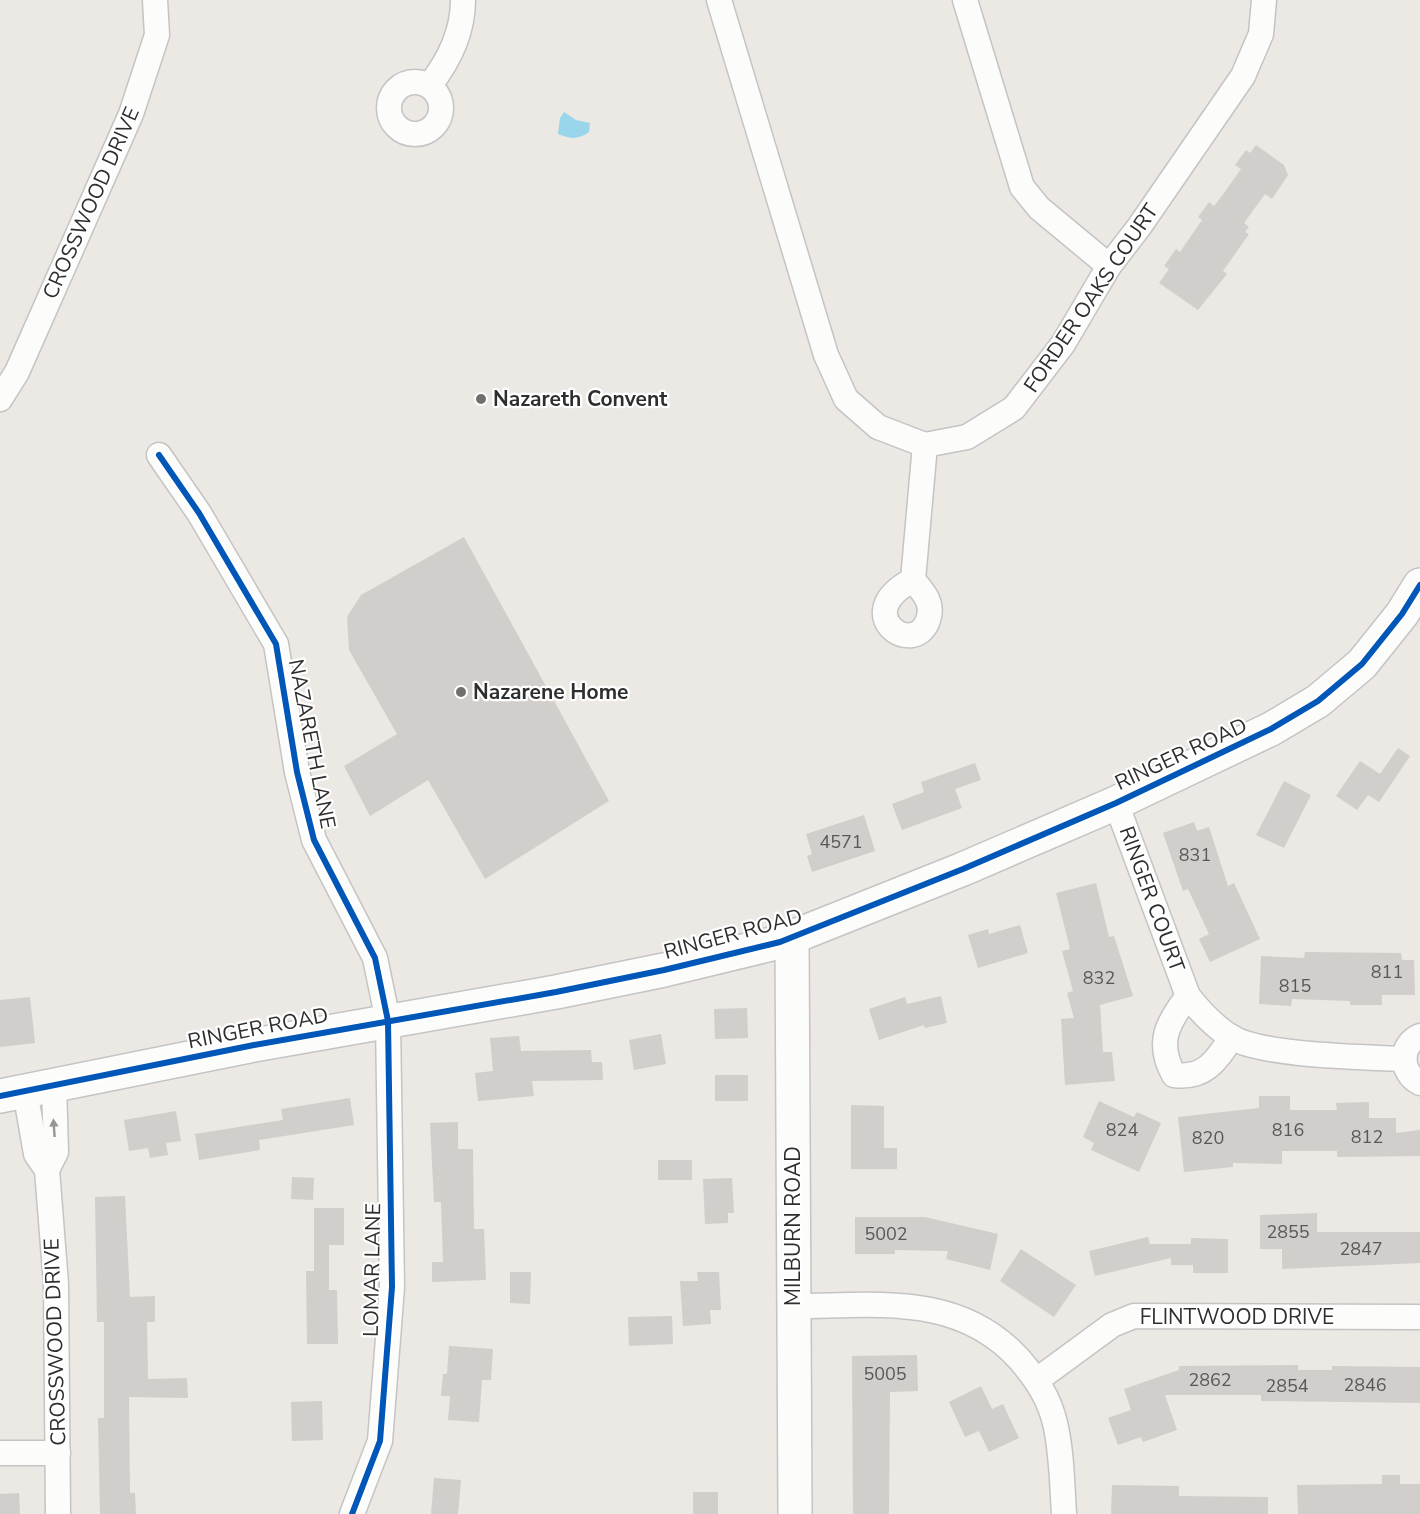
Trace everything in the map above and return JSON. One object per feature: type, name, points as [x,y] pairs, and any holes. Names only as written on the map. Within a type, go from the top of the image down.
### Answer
[{"type":"street","name":"CROSSWOOD DRIVE","points":[[0,399],[16,372],[131,114],[157,35],[155,0]]},
{"type":"street","points":[[429,86],[446,65],[456,40],[463,12],[463,0]]},
{"type":"street","points":[[719,0],[826,355],[846,399],[878,427],[925,445],[913,580]]},
{"type":"street","points":[[965,0],[1022,187],[1039,208],[1109,266]]},
{"type":"street","name":"FORDER OAKS COURT","points":[[925,445],[967,437],[1014,408],[1063,344],[1109,266],[1146,217],[1243,76],[1261,34],[1264,0]]},
{"type":"street","name":"NAZARETH LANE","points":[[159,455],[199,513],[276,644],[297,772],[314,840],[375,958],[388,1021]]},
{"type":"street","name":"RINGER ROAD","points":[[26,1090],[388,1021],[511,1001],[664,970],[792,938],[963,869],[1224,754],[1318,701],[1362,664],[1402,614],[1420,585]]},
{"type":"street","name":"RINGER COURT","points":[[1116,803],[1188,996],[1232,1037],[1248,1044],[1309,1053],[1404,1059]]},
{"type":"street","name":"MILBURN ROAD","points":[[792,938],[795,1514]]},
{"type":"street","name":"RINGER COURT","points":[[1188,996],[1172,1015],[1163,1043],[1165,1059],[1174,1075],[1191,1077],[1209,1067],[1232,1037]]},
{"type":"street","name":"LOMAR LANE","points":[[352,1514],[380,1441],[392,1287],[388,1021]]},
{"type":"street","points":[[1420,1036],[1409,1043],[1404,1059],[1410,1075],[1420,1083]]},
{"type":"street","name":"CROSSWOOD DRIVE","points":[[26,1090],[56,1152],[47,1170],[56,1284],[58,1514]]},
{"type":"street","points":[[794,1306],[934,1309],[965,1319],[992,1333],[1037,1380],[1047,1398],[1055,1424],[1064,1514]]},
{"type":"street","name":"FLINTWOOD DRIVE","points":[[1037,1380],[1112,1325],[1134,1316],[1420,1317]]},
{"type":"street","points":[[0,1453],[58,1453]]},
{"type":"water","points":[[564,112],[576,120],[590,123],[589,132],[574,138],[558,134],[560,118]]},
{"type":"building","points":[[1256,145],[1284,165],[1288,175],[1272,199],[1265,194],[1244,223],[1249,227],[1245,232],[1249,234],[1223,271],[1227,274],[1198,310],[1159,283],[1169,269],[1164,266],[1176,249],[1180,252],[1202,220],[1198,217],[1209,202],[1214,206],[1241,169],[1235,165],[1246,150],[1250,153]]},
{"type":"building","name":"Nazarene Home","points":[[464,537],[609,801],[485,879],[428,780],[370,816],[344,766],[397,734],[349,650],[347,617],[361,595]]},
{"type":"building","points":[[1398,748],[1410,756],[1379,802],[1368,795],[1357,810],[1336,796],[1360,761],[1380,774]]},
{"type":"building","points":[[975,763],[981,780],[955,789],[962,808],[902,830],[892,804],[924,792],[921,782]]},
{"type":"building","points":[[1284,781],[1311,795],[1284,848],[1256,835]]},
{"type":"building","points":[[864,815],[875,851],[812,872],[807,856],[812,854],[806,834]]},
{"type":"building","points":[[1194,822],[1197,831],[1209,827],[1228,886],[1234,883],[1260,939],[1210,962],[1199,939],[1209,934],[1188,889],[1183,891],[1163,833]]},
{"type":"building","points":[[1096,883],[1109,937],[1114,936],[1133,996],[1100,1005],[1103,1052],[1112,1052],[1115,1081],[1065,1085],[1061,1019],[1074,1018],[1067,993],[1073,991],[1062,951],[1070,949],[1056,893]]},
{"type":"building","points":[[1020,925],[1028,953],[978,968],[968,935],[988,929],[989,934]]},
{"type":"building","points":[[1305,952],[1401,953],[1402,960],[1414,960],[1415,995],[1382,995],[1382,1005],[1350,1005],[1350,1001],[1292,999],[1291,1006],[1259,1004],[1261,956],[1304,958]]},
{"type":"building","points":[[941,996],[947,1023],[925,1028],[924,1025],[879,1040],[869,1009],[905,997],[907,1004]]},
{"type":"building","points":[[30,997],[35,1043],[0,1047],[0,1000]]},
{"type":"building","points":[[747,1008],[748,1038],[715,1039],[714,1009]]},
{"type":"building","points":[[661,1034],[666,1064],[634,1070],[629,1040]]},
{"type":"building","points":[[519,1036],[521,1051],[591,1050],[592,1062],[602,1062],[603,1080],[532,1081],[534,1096],[478,1101],[475,1073],[493,1071],[490,1038]]},
{"type":"building","points":[[715,1075],[748,1075],[748,1101],[715,1101]]},
{"type":"building","points":[[1259,1096],[1290,1096],[1290,1110],[1337,1110],[1336,1103],[1369,1102],[1369,1118],[1396,1118],[1396,1133],[1420,1130],[1420,1156],[1337,1157],[1337,1151],[1282,1151],[1282,1164],[1233,1163],[1233,1167],[1184,1172],[1178,1117],[1259,1108]]},
{"type":"building","points":[[350,1098],[354,1125],[259,1140],[260,1150],[199,1160],[195,1134],[283,1120],[281,1109]]},
{"type":"building","points":[[1099,1101],[1134,1117],[1137,1112],[1161,1123],[1139,1172],[1091,1150],[1094,1143],[1083,1137]]},
{"type":"building","points":[[851,1105],[884,1106],[884,1148],[897,1148],[897,1169],[851,1169]]},
{"type":"building","points":[[176,1111],[181,1141],[166,1143],[168,1155],[150,1158],[148,1148],[129,1151],[124,1120]]},
{"type":"building","points":[[458,1122],[458,1149],[473,1149],[474,1229],[484,1229],[486,1280],[432,1282],[432,1262],[443,1262],[441,1202],[434,1202],[430,1123]]},
{"type":"building","points":[[658,1160],[692,1160],[692,1180],[658,1180]]},
{"type":"building","points":[[292,1177],[314,1178],[313,1200],[291,1199]]},
{"type":"building","points":[[732,1178],[734,1213],[728,1213],[728,1223],[705,1224],[703,1179]]},
{"type":"building","points":[[125,1196],[130,1297],[155,1296],[155,1322],[147,1322],[148,1379],[187,1378],[188,1398],[129,1397],[130,1493],[135,1493],[136,1514],[100,1514],[98,1418],[104,1418],[104,1322],[97,1322],[95,1197]]},
{"type":"building","points":[[314,1208],[344,1208],[344,1245],[329,1245],[329,1290],[337,1290],[338,1344],[307,1344],[306,1271],[314,1271]]},
{"type":"building","points":[[1317,1213],[1317,1232],[1420,1232],[1420,1263],[1282,1269],[1282,1249],[1260,1249],[1260,1215]]},
{"type":"building","points":[[855,1217],[925,1217],[998,1234],[990,1270],[946,1259],[948,1251],[895,1250],[895,1254],[855,1254]]},
{"type":"building","points":[[1148,1237],[1150,1244],[1191,1244],[1191,1238],[1228,1239],[1228,1273],[1193,1273],[1193,1265],[1171,1265],[1171,1258],[1095,1276],[1089,1251]]},
{"type":"building","points":[[1021,1249],[1076,1285],[1054,1317],[1000,1281]]},
{"type":"building","points":[[510,1272],[531,1272],[530,1304],[510,1303]]},
{"type":"building","points":[[697,1272],[719,1272],[721,1310],[710,1310],[711,1324],[683,1326],[680,1281],[698,1281]]},
{"type":"building","points":[[672,1316],[673,1344],[629,1346],[628,1317]]},
{"type":"building","points":[[449,1346],[493,1349],[491,1380],[482,1380],[479,1422],[448,1420],[450,1396],[441,1396],[443,1374],[447,1374]]},
{"type":"building","points":[[917,1355],[918,1391],[890,1392],[889,1514],[853,1514],[852,1356]]},
{"type":"building","points":[[1298,1365],[1298,1370],[1332,1370],[1332,1366],[1420,1367],[1420,1403],[1261,1401],[1261,1395],[1165,1395],[1177,1430],[1143,1442],[1141,1437],[1118,1445],[1108,1418],[1131,1410],[1124,1389],[1179,1370],[1179,1366]]},
{"type":"building","points":[[981,1386],[992,1409],[1003,1404],[1019,1438],[989,1452],[979,1431],[965,1437],[949,1402]]},
{"type":"building","points":[[322,1401],[323,1440],[292,1441],[291,1402]]},
{"type":"building","points":[[1382,1475],[1400,1475],[1400,1484],[1420,1484],[1420,1514],[1298,1514],[1297,1485],[1382,1484]]},
{"type":"building","points":[[434,1478],[461,1480],[458,1514],[431,1514]]},
{"type":"building","points":[[1112,1485],[1179,1486],[1179,1496],[1268,1497],[1268,1514],[1111,1514]]},
{"type":"building","points":[[693,1492],[718,1492],[718,1514],[693,1514]]},
{"type":"building","points":[[19,1493],[20,1514],[0,1514],[0,1494]]},
{"type":"cycle path","points":[[159,455],[199,513],[276,644],[297,772],[314,840],[375,958],[388,1021],[392,1287],[380,1441],[352,1514]]},
{"type":"cycle path","points":[[0,1096],[254,1045],[556,992],[664,970],[780,942],[963,869],[1116,803],[1271,729],[1318,701],[1362,664],[1402,614],[1420,585]]},
{"type":"place","name":"Nazareth Convent","points":[[481,399]]},
{"type":"place","name":"Nazarene Home","points":[[461,692]]}]
